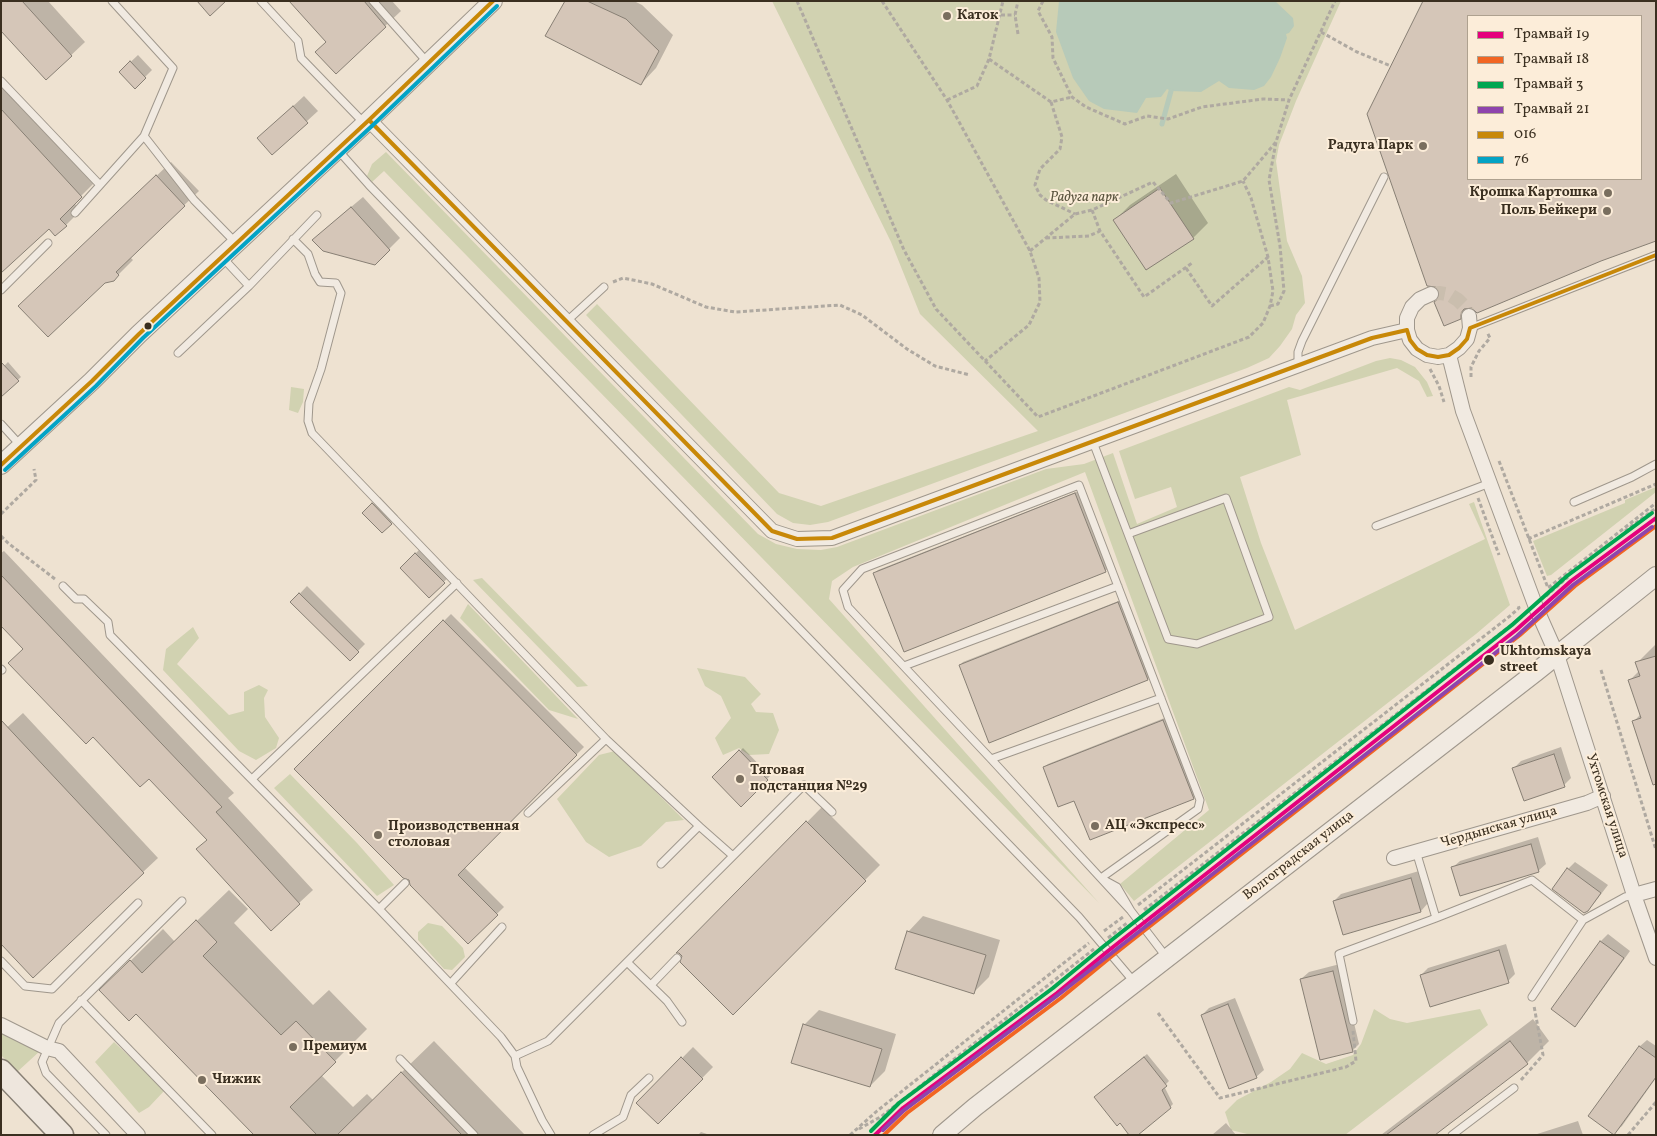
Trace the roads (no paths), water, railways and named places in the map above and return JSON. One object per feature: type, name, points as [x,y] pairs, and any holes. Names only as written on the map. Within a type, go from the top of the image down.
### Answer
[{"type":"main road","points":[[1,1071],[62,1135]]},
{"type":"street","points":[[1,465],[367,122],[493,1]]},
{"type":"street","points":[[367,122],[567,321],[772,531],[797,539],[832,538],[1372,338],[1407,330]]},
{"type":"street","points":[[1430,294],[1420,299],[1412,307],[1407,318],[1407,330],[1410,340],[1418,349],[1438,357],[1449,355],[1467,339],[1470,322]]},
{"type":"street","name":"Ухтомская улица","points":[[1449,355],[1462,411],[1557,655],[1656,958]]},
{"type":"street","name":"Волгоградская улица","points":[[942,1135],[975,1107],[1536,672],[1656,576]]},
{"type":"street","name":"Чердынская улица","points":[[1394,858],[1587,804],[1603,796]]},
{"type":"street","points":[[1634,895],[1656,889]]},
{"type":"street","points":[[1,1025],[59,1052],[138,1135]]},
{"type":"lane","points":[[75,213],[144,136],[173,68],[112,1]]},
{"type":"lane","points":[[261,1],[298,41],[300,58],[367,122]]},
{"type":"lane","points":[[373,1],[428,63]]},
{"type":"lane","points":[[1,81],[100,185]]},
{"type":"lane","points":[[144,136],[194,200],[236,243]]},
{"type":"lane","points":[[337,149],[383,199],[1079,917],[1135,983]]},
{"type":"lane","points":[[1298,365],[1298,352],[1302,341],[1384,177]]},
{"type":"lane","points":[[178,353],[249,286],[317,215]]},
{"type":"lane","points":[[293,239],[308,254],[320,282],[336,283],[341,293],[321,370],[309,403],[308,421],[312,433],[606,739],[733,856]]},
{"type":"lane","points":[[1,290],[48,243]]},
{"type":"lane","points":[[1470,322],[1656,255]]},
{"type":"lane","points":[[221,257],[249,286]]},
{"type":"lane","points":[[567,321],[604,287]]},
{"type":"lane","points":[[1,424],[21,446]]},
{"type":"lane","points":[[1093,442],[1128,534],[1168,639],[1197,644],[1269,617],[1226,498],[1128,534]]},
{"type":"lane","points":[[1574,502],[1632,477],[1656,464]]},
{"type":"lane","points":[[1376,526],[1490,483]]},
{"type":"lane","points":[[1101,878],[1198,809],[1200,800],[1079,485],[862,569],[843,590],[848,607],[992,759],[1101,878],[1117,887],[1133,913],[1167,958]]},
{"type":"lane","points":[[252,779],[456,583]]},
{"type":"lane","points":[[63,586],[76,599],[84,599],[108,622],[110,635],[502,1037],[515,1056],[516,1068],[551,1135]]},
{"type":"lane","points":[[904,666],[1118,586]]},
{"type":"lane","points":[[992,759],[1161,698]]},
{"type":"lane","points":[[528,812],[606,739]]},
{"type":"lane","points":[[515,1056],[548,1041],[804,785],[832,812]]},
{"type":"lane","points":[[661,864],[699,826]]},
{"type":"lane","points":[[1416,852],[1436,918]]},
{"type":"lane","points":[[1352,1021],[1339,954],[1532,880],[1583,920]]},
{"type":"lane","points":[[379,909],[405,883]]},
{"type":"lane","points":[[1532,997],[1583,920],[1625,897],[1634,895]]},
{"type":"lane","points":[[106,1135],[46,1073],[42,1062],[59,1023],[182,901]]},
{"type":"lane","points":[[1,961],[26,986],[52,989],[138,903]]},
{"type":"lane","points":[[451,983],[502,927]]},
{"type":"lane","points":[[651,985],[677,958]]},
{"type":"lane","points":[[628,963],[666,1001],[682,1022]]},
{"type":"lane","points":[[82,1000],[212,1135]]},
{"type":"lane","points":[[400,1059],[474,1135]]},
{"type":"lane","points":[[593,1135],[623,1117],[631,1095],[649,1078]]},
{"type":"lane","points":[[1452,1135],[1514,1088]]},
{"type":"waterway","points":[[1162,124],[1171,91]]},
{"type":"tunnel","points":[[1431,294],[1450,295],[1465,307],[1469,316]]},
{"type":"tram line","name":"3","points":[[871,1131],[899,1103],[1053,988],[1512,625],[1567,576],[1652,513]]},
{"type":"tram line","name":"19","points":[[875,1135],[903,1108],[1057,993],[1516,630],[1571,581],[1656,518]]},
{"type":"tram line","name":"18","points":[[884,1135],[907,1113],[1061,998],[1520,635],[1575,586],[1656,526]]},
{"type":"tram line","name":"21","points":[[883,1130],[903,1111],[1058,995],[1517,636],[1573,585],[1652,527]]},
{"type":"place","name":"Каток","points":[[947,16]]},
{"type":"place","name":"Радуга Парк","points":[[1423,146]]},
{"type":"place","name":"Крошка Картошка","points":[[1608,193]]},
{"type":"place","name":"Поль Бейкери","points":[[1607,211]]},
{"type":"place","name":"Ukhtomskaya street","points":[[1489,660]]},
{"type":"place","name":"Тяговая подстанция №29","points":[[740,779]]},
{"type":"place","name":"АЦ «Экспресс»","points":[[1095,826]]},
{"type":"place","name":"Производственная столовая","points":[[378,835]]},
{"type":"place","name":"Премиум","points":[[293,1047]]},
{"type":"place","name":"Чижик","points":[[202,1080]]},
{"type":"park label","name":"Радуга парк","points":[[1084,198]]}]
